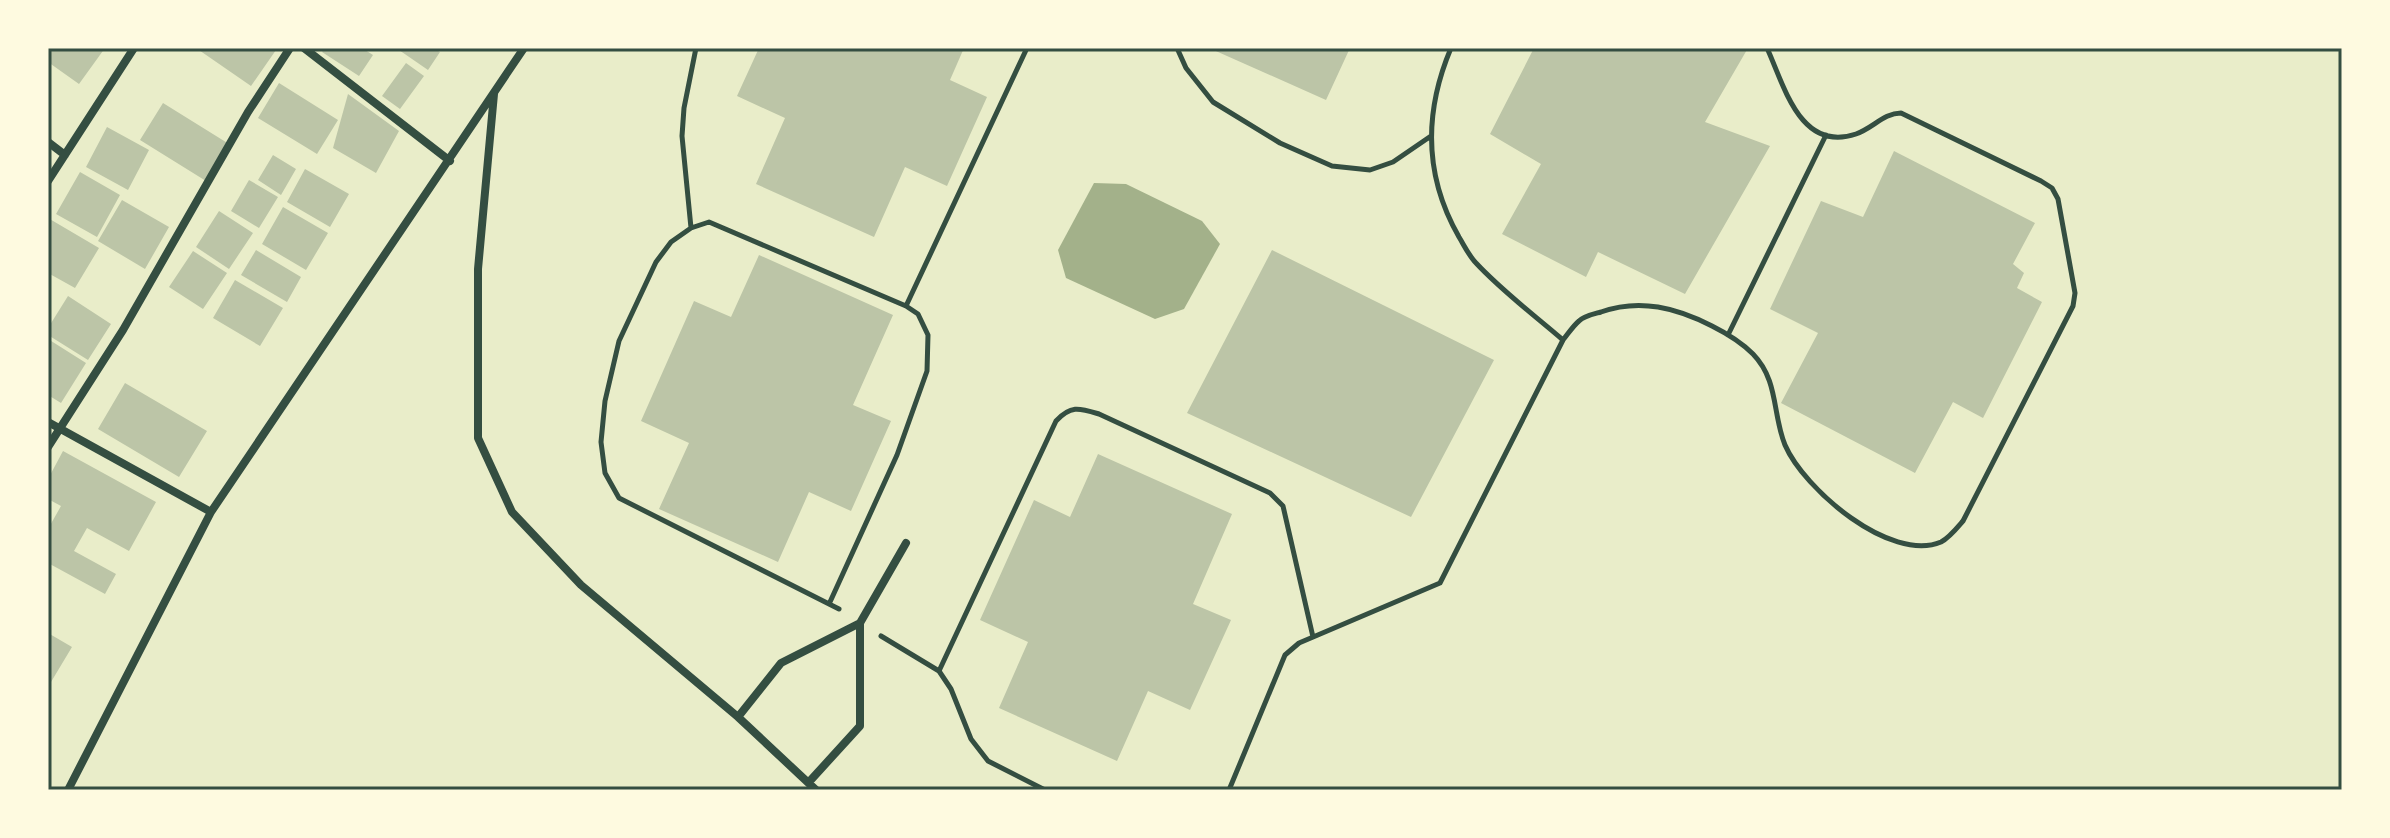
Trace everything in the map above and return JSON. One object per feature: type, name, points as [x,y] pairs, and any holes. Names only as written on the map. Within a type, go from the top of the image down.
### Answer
[{"type":"street","points":[[48,181],[134,48]]},
{"type":"street","points":[[48,447],[123,330],[248,112],[290,48]]},
{"type":"street","points":[[304,48],[450,161]]},
{"type":"street","points":[[68,790],[211,512],[524,48]]},
{"type":"street","points":[[494,93],[478,269],[478,438],[512,512],[581,585],[738,717],[816,790]]},
{"type":"street","points":[[48,142],[65,155]]},
{"type":"street","points":[[48,422],[211,512]]},
{"type":"street","points":[[809,782],[860,726],[860,623],[906,543]]},
{"type":"street","points":[[738,717],[781,663],[860,623]]},
{"type":"path","points":[[691,228],[682,136],[684,108],[696,48]]},
{"type":"path","points":[[906,306],[1027,48]]},
{"type":"path","points":[[1177,48],[1186,68],[1213,102],[1280,143],[1332,166],[1370,170],[1393,162],[1431,136]]},
{"type":"path","points":[[1451,48],[1436,93],[1431,136],[1435,179],[1451,223],[1473,261],[1563,340]]},
{"type":"path","points":[[1229,790],[1285,655],[1299,643],[1440,583],[1563,340],[1580,320],[1605,310],[1633,304],[1674,309],[1728,335],[1753,354],[1773,386],[1778,424],[1797,465],[1828,500],[1857,522],[1900,544],[1919,546],[1942,542],[1963,521],[2073,306],[2075,293],[2058,199],[2052,188],[2041,181],[1901,113],[1891,113],[1856,134],[1826,135],[1812,128],[1797,114],[1787,98],[1767,48]]},
{"type":"path","points":[[1728,335],[1826,135]]},
{"type":"path","points":[[830,602],[897,455],[927,371],[928,335],[918,314],[906,306],[709,222],[691,228],[671,242],[656,262],[619,341],[605,401],[601,442],[605,473],[619,498],[830,602],[939,671],[951,689],[971,739],[988,761],[1045,790]]},
{"type":"path","points":[[939,671],[1056,421],[1066,411],[1080,409],[1099,414],[1270,493],[1283,506],[1313,637]]},
{"type":"shaded area","points":[[1094,183],[1126,184],[1202,221],[1220,244],[1184,309],[1155,319],[1066,278],[1058,250]]},
{"type":"building","points":[[48,48],[105,48],[79,84],[48,62]]},
{"type":"building","points":[[196,48],[273,48],[276,50],[251,86]]},
{"type":"building","points":[[325,48],[362,48],[373,55],[359,76],[322,52]]},
{"type":"building","points":[[400,48],[433,48],[440,52],[428,70]]},
{"type":"building","points":[[759,48],[964,48],[950,80],[987,97],[947,186],[905,167],[874,237],[756,184],[785,118],[737,96]]},
{"type":"building","points":[[1209,48],[1350,48],[1326,100]]},
{"type":"building","points":[[1534,48],[1748,48],[1705,122],[1770,146],[1685,294],[1598,252],[1586,277],[1502,234],[1541,164],[1490,134]]},
{"type":"building","points":[[406,63],[424,76],[400,109],[382,96]]},
{"type":"building","points":[[279,83],[338,120],[317,154],[258,118]]},
{"type":"building","points":[[348,94],[399,131],[376,173],[333,148]]},
{"type":"building","points":[[163,103],[229,144],[206,181],[140,140]]},
{"type":"building","points":[[107,127],[149,150],[128,190],[86,167]]},
{"type":"building","points":[[1894,151],[2035,223],[2013,264],[2024,273],[2017,288],[2042,302],[1983,418],[1953,402],[1915,473],[1781,403],[1818,333],[1770,309],[1821,201],[1863,217]]},
{"type":"building","points":[[273,155],[296,169],[281,195],[258,180]]},
{"type":"building","points":[[305,169],[349,194],[330,227],[287,202]]},
{"type":"building","points":[[80,172],[120,195],[97,237],[56,214]]},
{"type":"building","points":[[249,180],[278,197],[259,228],[231,211]]},
{"type":"building","points":[[122,200],[169,227],[145,269],[98,241]]},
{"type":"building","points":[[283,207],[328,233],[306,270],[262,244]]},
{"type":"building","points":[[219,211],[253,233],[229,269],[196,247]]},
{"type":"building","points":[[48,218],[99,248],[75,288],[48,273]]},
{"type":"building","points":[[256,250],[301,277],[287,302],[241,275]]},
{"type":"building","points":[[1272,250],[1494,360],[1411,517],[1187,413]]},
{"type":"building","points":[[193,251],[227,273],[203,309],[169,287]]},
{"type":"building","points":[[759,255],[893,315],[853,405],[891,421],[851,511],[809,492],[778,562],[659,509],[689,443],[641,421],[694,301],[731,317]]},
{"type":"building","points":[[235,280],[283,308],[260,346],[213,318]]},
{"type":"building","points":[[68,296],[111,324],[88,360],[48,335],[48,328]]},
{"type":"building","points":[[48,339],[86,363],[61,403],[48,395]]},
{"type":"building","points":[[125,383],[207,431],[179,477],[98,429]]},
{"type":"building","points":[[63,451],[156,502],[129,551],[87,528],[74,551],[116,574],[105,594],[48,563],[48,529],[61,506],[48,499],[48,479]]},
{"type":"building","points":[[1098,454],[1232,514],[1193,604],[1231,620],[1190,710],[1148,691],[1117,761],[999,708],[1028,642],[980,620],[1034,500],[1070,517]]},
{"type":"building","points":[[48,633],[72,647],[48,687]]}]
